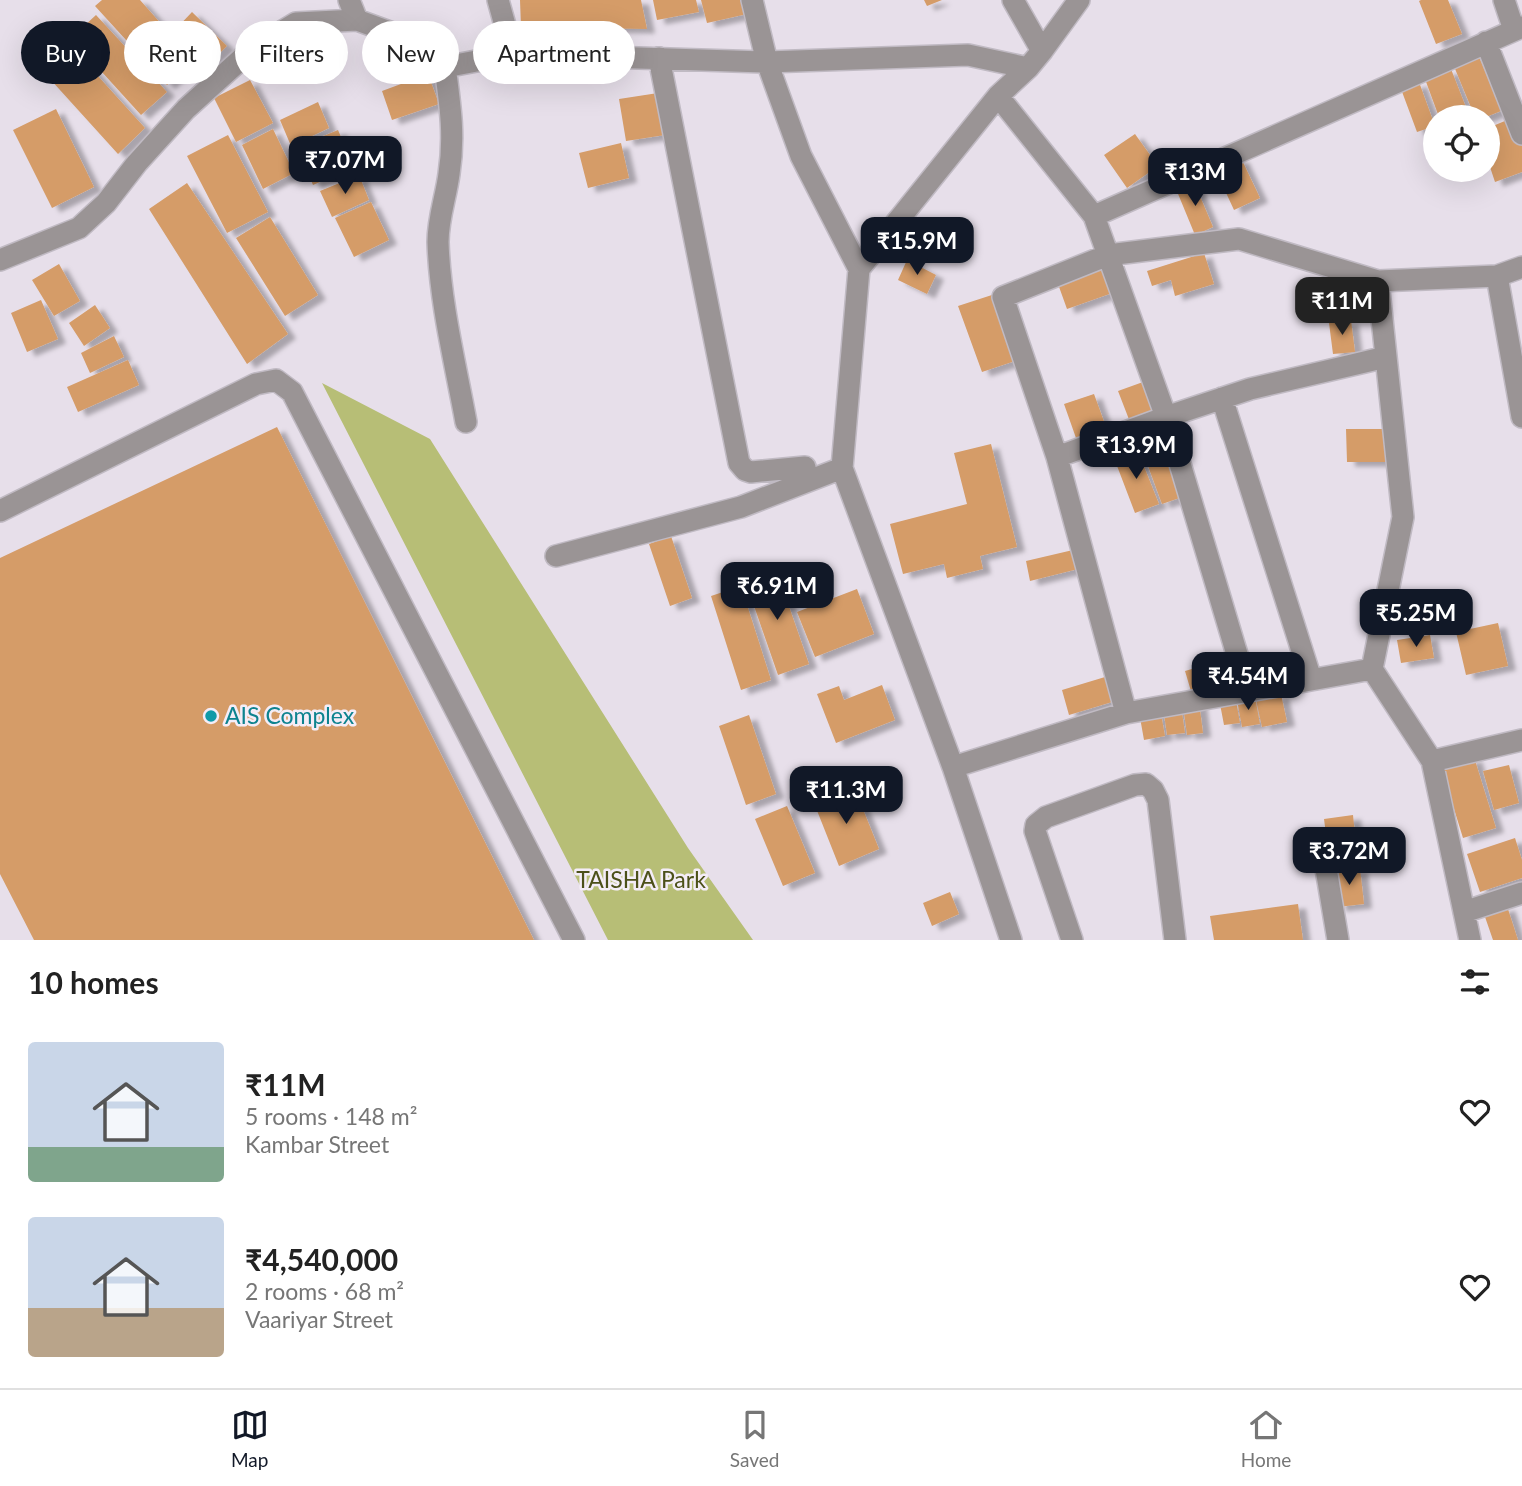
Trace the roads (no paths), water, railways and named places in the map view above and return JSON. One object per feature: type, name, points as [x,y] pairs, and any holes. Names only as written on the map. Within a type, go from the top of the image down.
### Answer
[{"type":"street","points":[[349,0],[357,20]]},
{"type":"street","points":[[498,0],[504,21]]},
{"type":"street","points":[[752,0],[767,62],[801,156],[859,269],[842,468],[953,768],[1012,940]]},
{"type":"street","points":[[1013,0],[1042,51]]},
{"type":"street","points":[[859,269],[998,96],[1042,51],[1079,0]]},
{"type":"street","points":[[1094,216],[1518,28],[1504,0]]},
{"type":"street","points":[[0,260],[79,228],[106,203],[137,163],[186,109],[250,51],[296,23],[362,22]]},
{"type":"street","points":[[1486,42],[1522,134]]},
{"type":"street","points":[[635,57],[767,62],[968,55],[1028,68]]},
{"type":"street","points":[[659,58],[739,463],[745,470],[751,471],[805,467]]},
{"type":"street","points":[[447,84],[453,127],[450,174],[440,215],[438,240],[441,286],[466,422]]},
{"type":"street","points":[[998,96],[1094,216],[1166,417],[1248,691]]},
{"type":"street","points":[[1126,713],[1057,457],[1003,297],[1108,255],[1239,239],[1378,281],[1497,276],[1522,267]]},
{"type":"street","points":[[1497,276],[1522,417]]},
{"type":"street","points":[[1378,281],[1403,517],[1372,669],[1432,761],[1470,940]]},
{"type":"street","points":[[1057,457],[1250,389],[1386,357]]},
{"type":"street","points":[[0,511],[256,384],[276,380],[292,391],[574,940]]},
{"type":"street","points":[[1222,398],[1311,679]]},
{"type":"street","points":[[556,556],[741,507],[842,468]]},
{"type":"street","points":[[953,768],[1126,713],[1372,669]]},
{"type":"street","points":[[1432,761],[1522,740]]},
{"type":"street","points":[[1072,940],[1035,831],[1036,825],[1046,817],[1135,785],[1146,784],[1158,800],[1175,940]]},
{"type":"street","points":[[1324,857],[1338,940]]},
{"type":"street","points":[[1464,912],[1522,893]]},
{"type":"place","name":"AIS Complex","points":[[211,716]]},
{"type":"park label","name":"TAISHA Park","points":[[641,880]]}]
